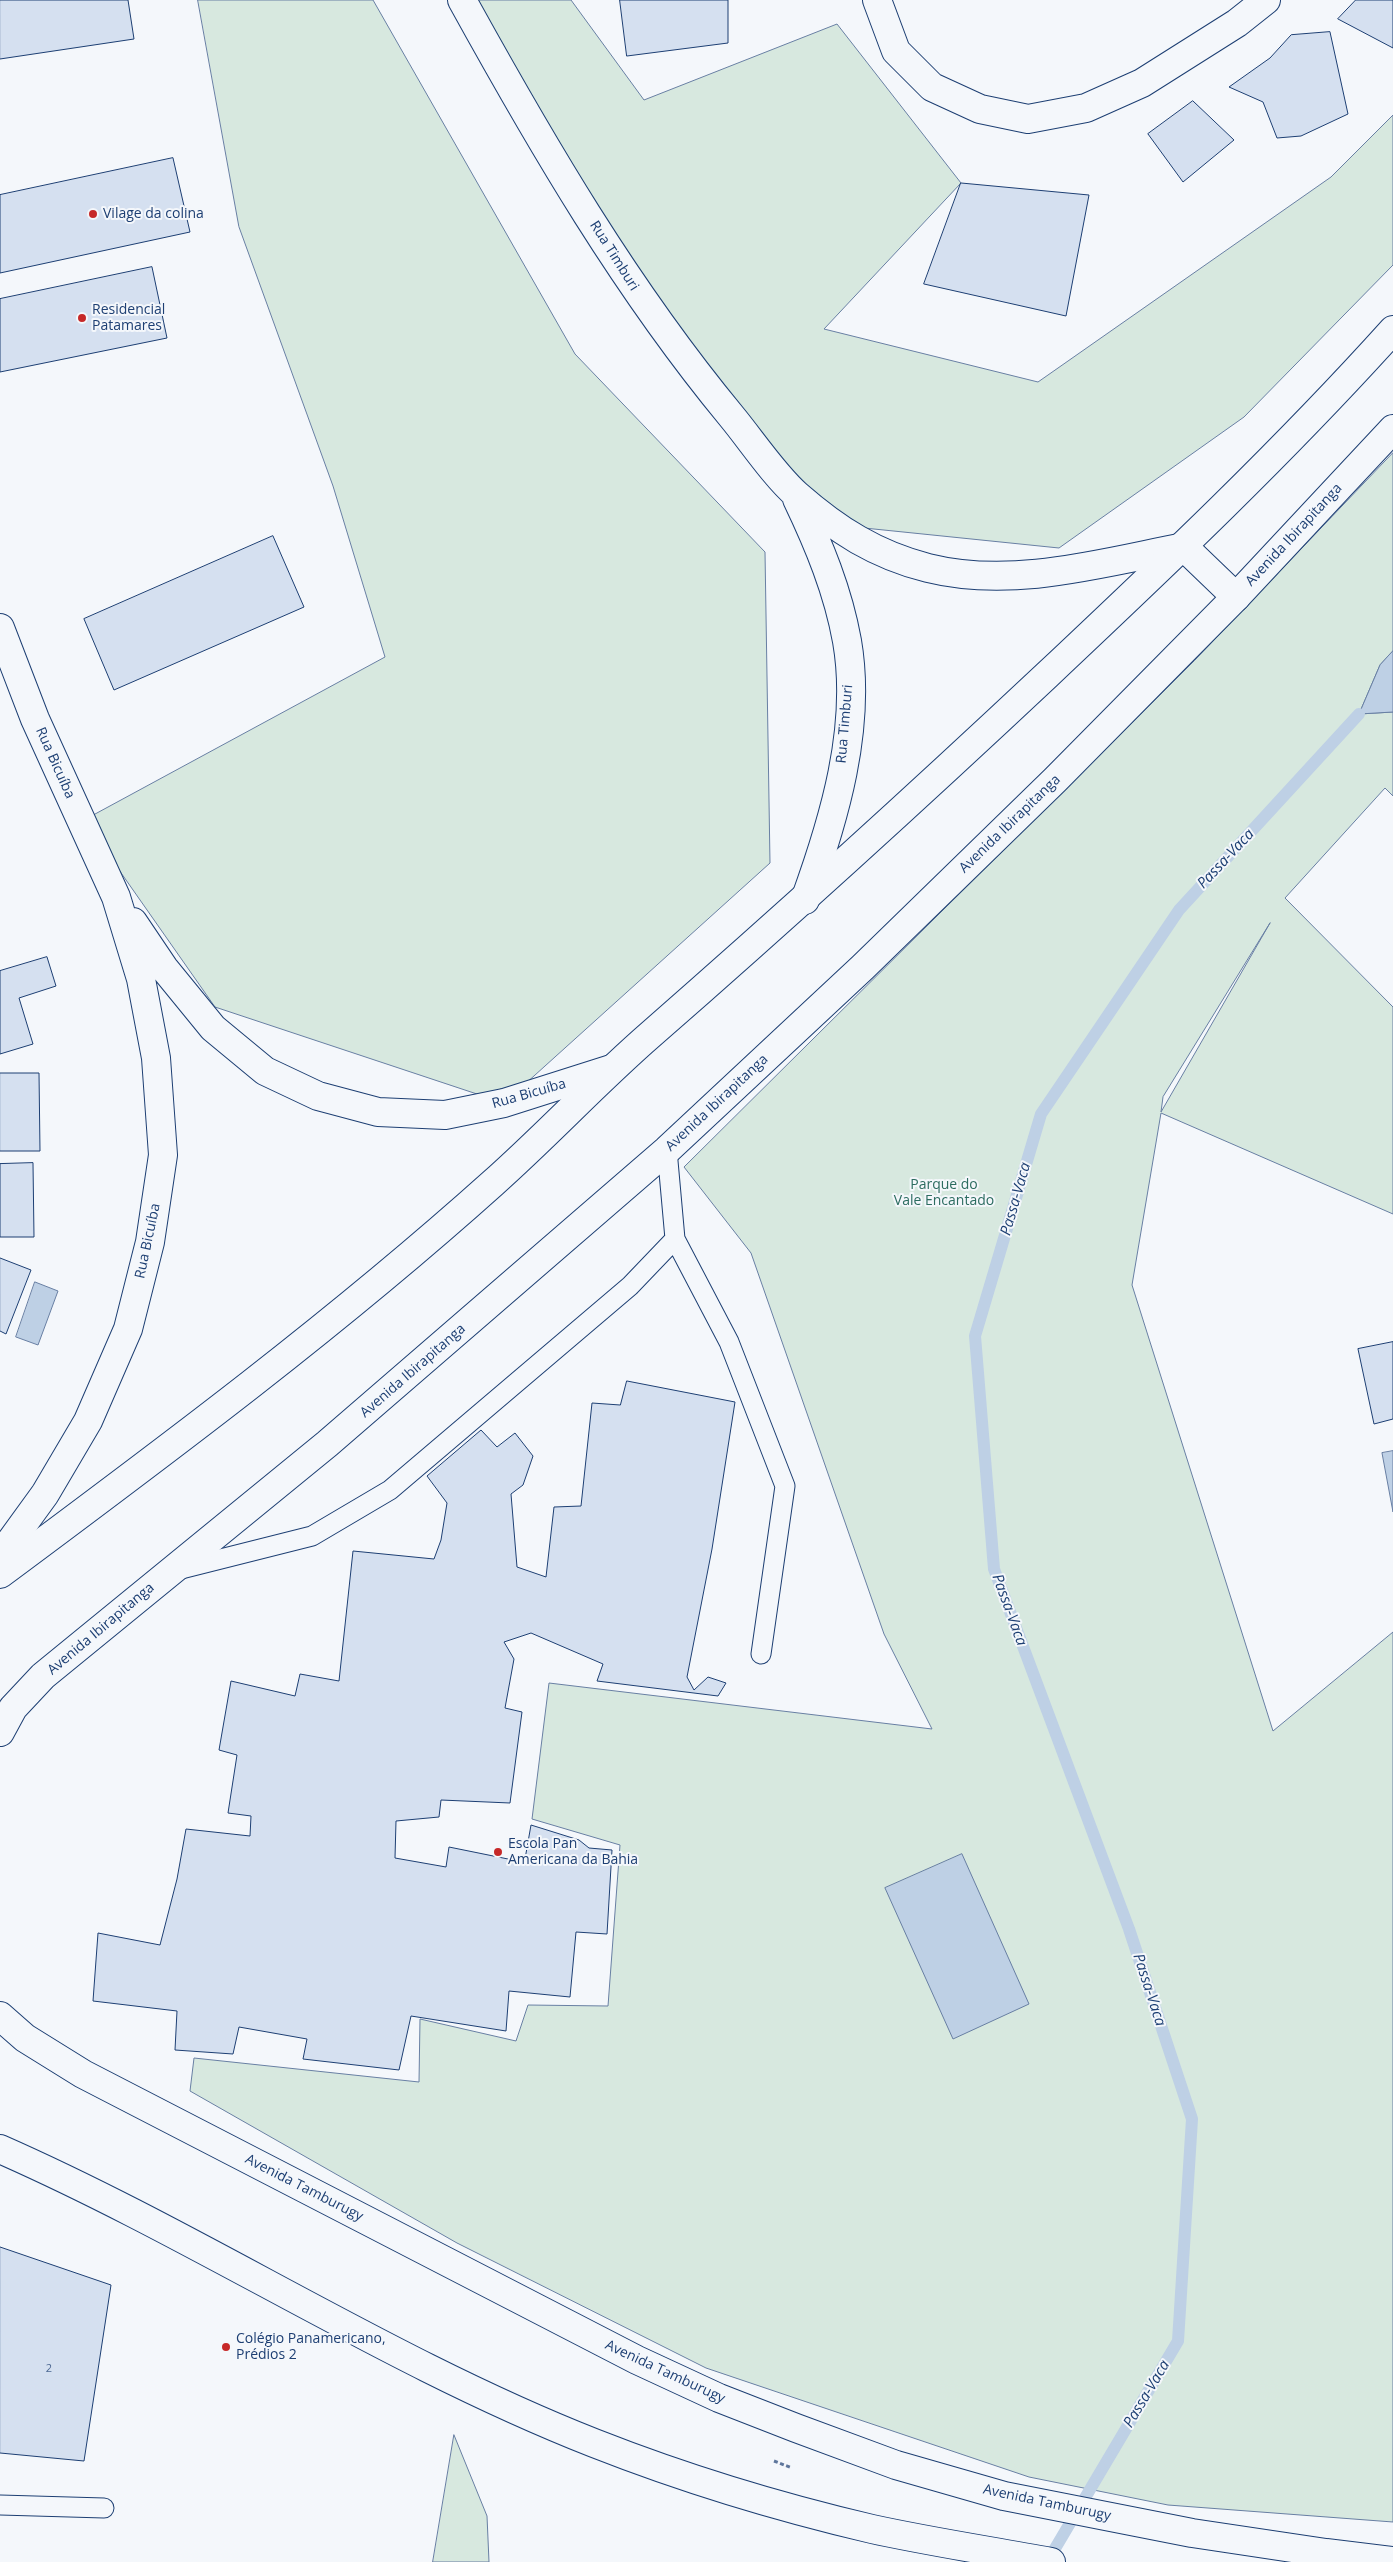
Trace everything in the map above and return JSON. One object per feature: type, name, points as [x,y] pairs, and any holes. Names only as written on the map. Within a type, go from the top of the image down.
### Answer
[{"type":"main road","name":"Rua Timburi","points":[[462,0],[557,165],[636,290],[714,395],[794,493],[819,543],[834,585],[847,643],[850,700],[845,754],[832,816],[805,900]]},
{"type":"main road","points":[[877,0],[896,51],[932,87],[980,109],[1028,119],[1086,108],[1142,83],[1243,12],[1266,0]]},
{"type":"main road","points":[[0,1574],[210,1418],[370,1288],[495,1182],[611,1069],[805,900],[1184,547],[1320,411],[1393,330]]},
{"type":"main road","name":"Avenida Ibirapitanga","points":[[0,1732],[13,1708],[43,1676],[327,1444],[667,1150],[885,946],[1055,780],[1236,597],[1393,429]]},
{"type":"main road","name":"Rua Timburi","points":[[794,493],[839,528],[881,554],[930,569],[986,576],[1045,573],[1184,547]]},
{"type":"main road","points":[[1184,547],[1236,597]]},
{"type":"main road","name":"Rua Bicuíba","points":[[0,628],[35,719],[116,897],[141,979],[156,1058],[163,1156],[150,1242],[128,1329],[88,1421],[45,1494],[0,1556]]},
{"type":"main road","name":"Rua Bicuíba","points":[[116,897],[164,968],[213,1028],[265,1071],[318,1096],[378,1112],[445,1115],[504,1103],[611,1069]]},
{"type":"main road","name":"Avenida Tamburugy","points":[[0,2016],[25,2038],[83,2074],[637,2360],[720,2398],[814,2435],[896,2465],[1004,2496],[1192,2533],[1326,2553],[1393,2560]]},
{"type":"main road","points":[[0,2149],[71,2180],[418,2362],[506,2405],[593,2442],[677,2474],[872,2529],[1051,2562]]},
{"type":"lane","points":[[667,1150],[675,1239],[729,1342],[785,1486],[761,1654]]},
{"type":"lane","points":[[168,1572],[312,1536],[390,1490],[630,1286],[675,1239]]},
{"type":"lane","points":[[0,2505],[104,2508]]},
{"type":"green space","points":[[198,0],[373,0],[575,354],[765,552],[770,863],[504,1103],[215,1007],[84,820],[385,657],[333,486],[239,227]]},
{"type":"green space","points":[[476,0],[571,0],[644,100],[837,24],[961,183],[824,329],[1038,382],[1331,177],[1393,115],[1393,265],[1244,417],[1059,548],[835,525],[648,324]]},
{"type":"green space","name":"Parque do Vale Encantado","points":[[1393,453],[1393,651],[1380,665],[1359,714],[1393,712],[1393,796],[1385,788],[1285,898],[1393,1007],[1393,1214],[1161,1113],[1132,1285],[1273,1731],[1393,1632],[1393,2522],[1168,2505],[1029,2477],[706,2368],[457,2243],[190,2091],[194,2058],[419,2082],[420,2019],[516,2041],[528,2005],[608,2006],[620,1845],[532,1819],[549,1683],[932,1729],[884,1634],[751,1253],[684,1167],[1194,661]],"holes":[[[1270,923],[1161,1112],[1163,1097]]]},
{"type":"green space","points":[[454,2435],[487,2516],[489,2562],[433,2562]]},
{"type":"water","points":[[1393,651],[1393,712],[1359,714],[1380,665]]},
{"type":"water","points":[[35,1282],[58,1291],[38,1345],[16,1337]]},
{"type":"water","points":[[1393,1451],[1393,1512],[1382,1453]]},
{"type":"water","points":[[962,1854],[1029,2004],[953,2039],[885,1888]]},
{"type":"building","points":[[0,0],[128,0],[134,39],[0,59]]},
{"type":"building","points":[[620,0],[728,0],[728,43],[627,56]]},
{"type":"building","points":[[1356,0],[1393,0],[1393,48],[1338,19]]},
{"type":"building","points":[[1330,32],[1348,114],[1301,136],[1277,138],[1263,102],[1229,87],[1270,58],[1291,35]]},
{"type":"building","points":[[1193,101],[1234,140],[1183,182],[1148,134]]},
{"type":"building","name":"Vilage da colina","points":[[173,158],[190,232],[0,273],[0,195]]},
{"type":"building","points":[[961,183],[1089,195],[1066,316],[924,284]]},
{"type":"building","name":"Residencial Patamares","points":[[152,267],[167,338],[0,372],[0,299]]},
{"type":"building","points":[[273,536],[304,607],[114,690],[84,619]]},
{"type":"building","points":[[47,957],[56,986],[19,998],[33,1044],[0,1054],[0,971]]},
{"type":"building","points":[[0,1073],[39,1073],[40,1151],[0,1151]]},
{"type":"building","points":[[33,1163],[34,1237],[0,1237],[0,1164]]},
{"type":"building","points":[[0,1258],[31,1270],[6,1334],[0,1331]]},
{"type":"building","points":[[1393,1342],[1393,1419],[1374,1424],[1358,1349]]},
{"type":"building","points":[[627,1381],[735,1402],[712,1549],[687,1677],[694,1690],[708,1677],[726,1683],[718,1696],[597,1681],[603,1664],[531,1633],[504,1642],[514,1659],[505,1708],[522,1712],[510,1803],[441,1800],[439,1817],[396,1821],[395,1858],[446,1867],[449,1847],[508,1859],[525,1859],[531,1825],[579,1840],[589,1848],[612,1850],[607,1934],[576,1932],[570,1997],[509,1991],[506,2031],[411,2016],[399,2070],[303,2059],[307,2039],[239,2027],[233,2054],[175,2050],[177,2011],[93,2001],[98,1933],[160,1945],[177,1879],[186,1829],[250,1836],[251,1816],[228,1813],[237,1755],[219,1750],[231,1681],[295,1696],[300,1674],[339,1681],[353,1551],[434,1559],[441,1540],[447,1503],[427,1476],[481,1430],[497,1447],[515,1433],[533,1456],[523,1485],[511,1494],[517,1567],[546,1577],[554,1507],[581,1506],[592,1403],[620,1405]]},
{"type":"building","points":[[0,2247],[111,2285],[84,2461],[0,2453]]},
{"type":"waterway","name":"Passa-Vaca","points":[[1047,2562],[1178,2341],[1192,2119],[1129,1929],[994,1569],[975,1336],[1041,1114],[1179,910],[1359,714]]},
{"type":"place","name":"Vilage da colina","points":[[93,214]]},
{"type":"place","name":"Residencial Patamares","points":[[82,318]]},
{"type":"place","name":"Escola Pan Americana da Bahia","points":[[498,1852]]},
{"type":"place","name":"Colégio Panamericano, Prédios 2","points":[[226,2347]]}]
